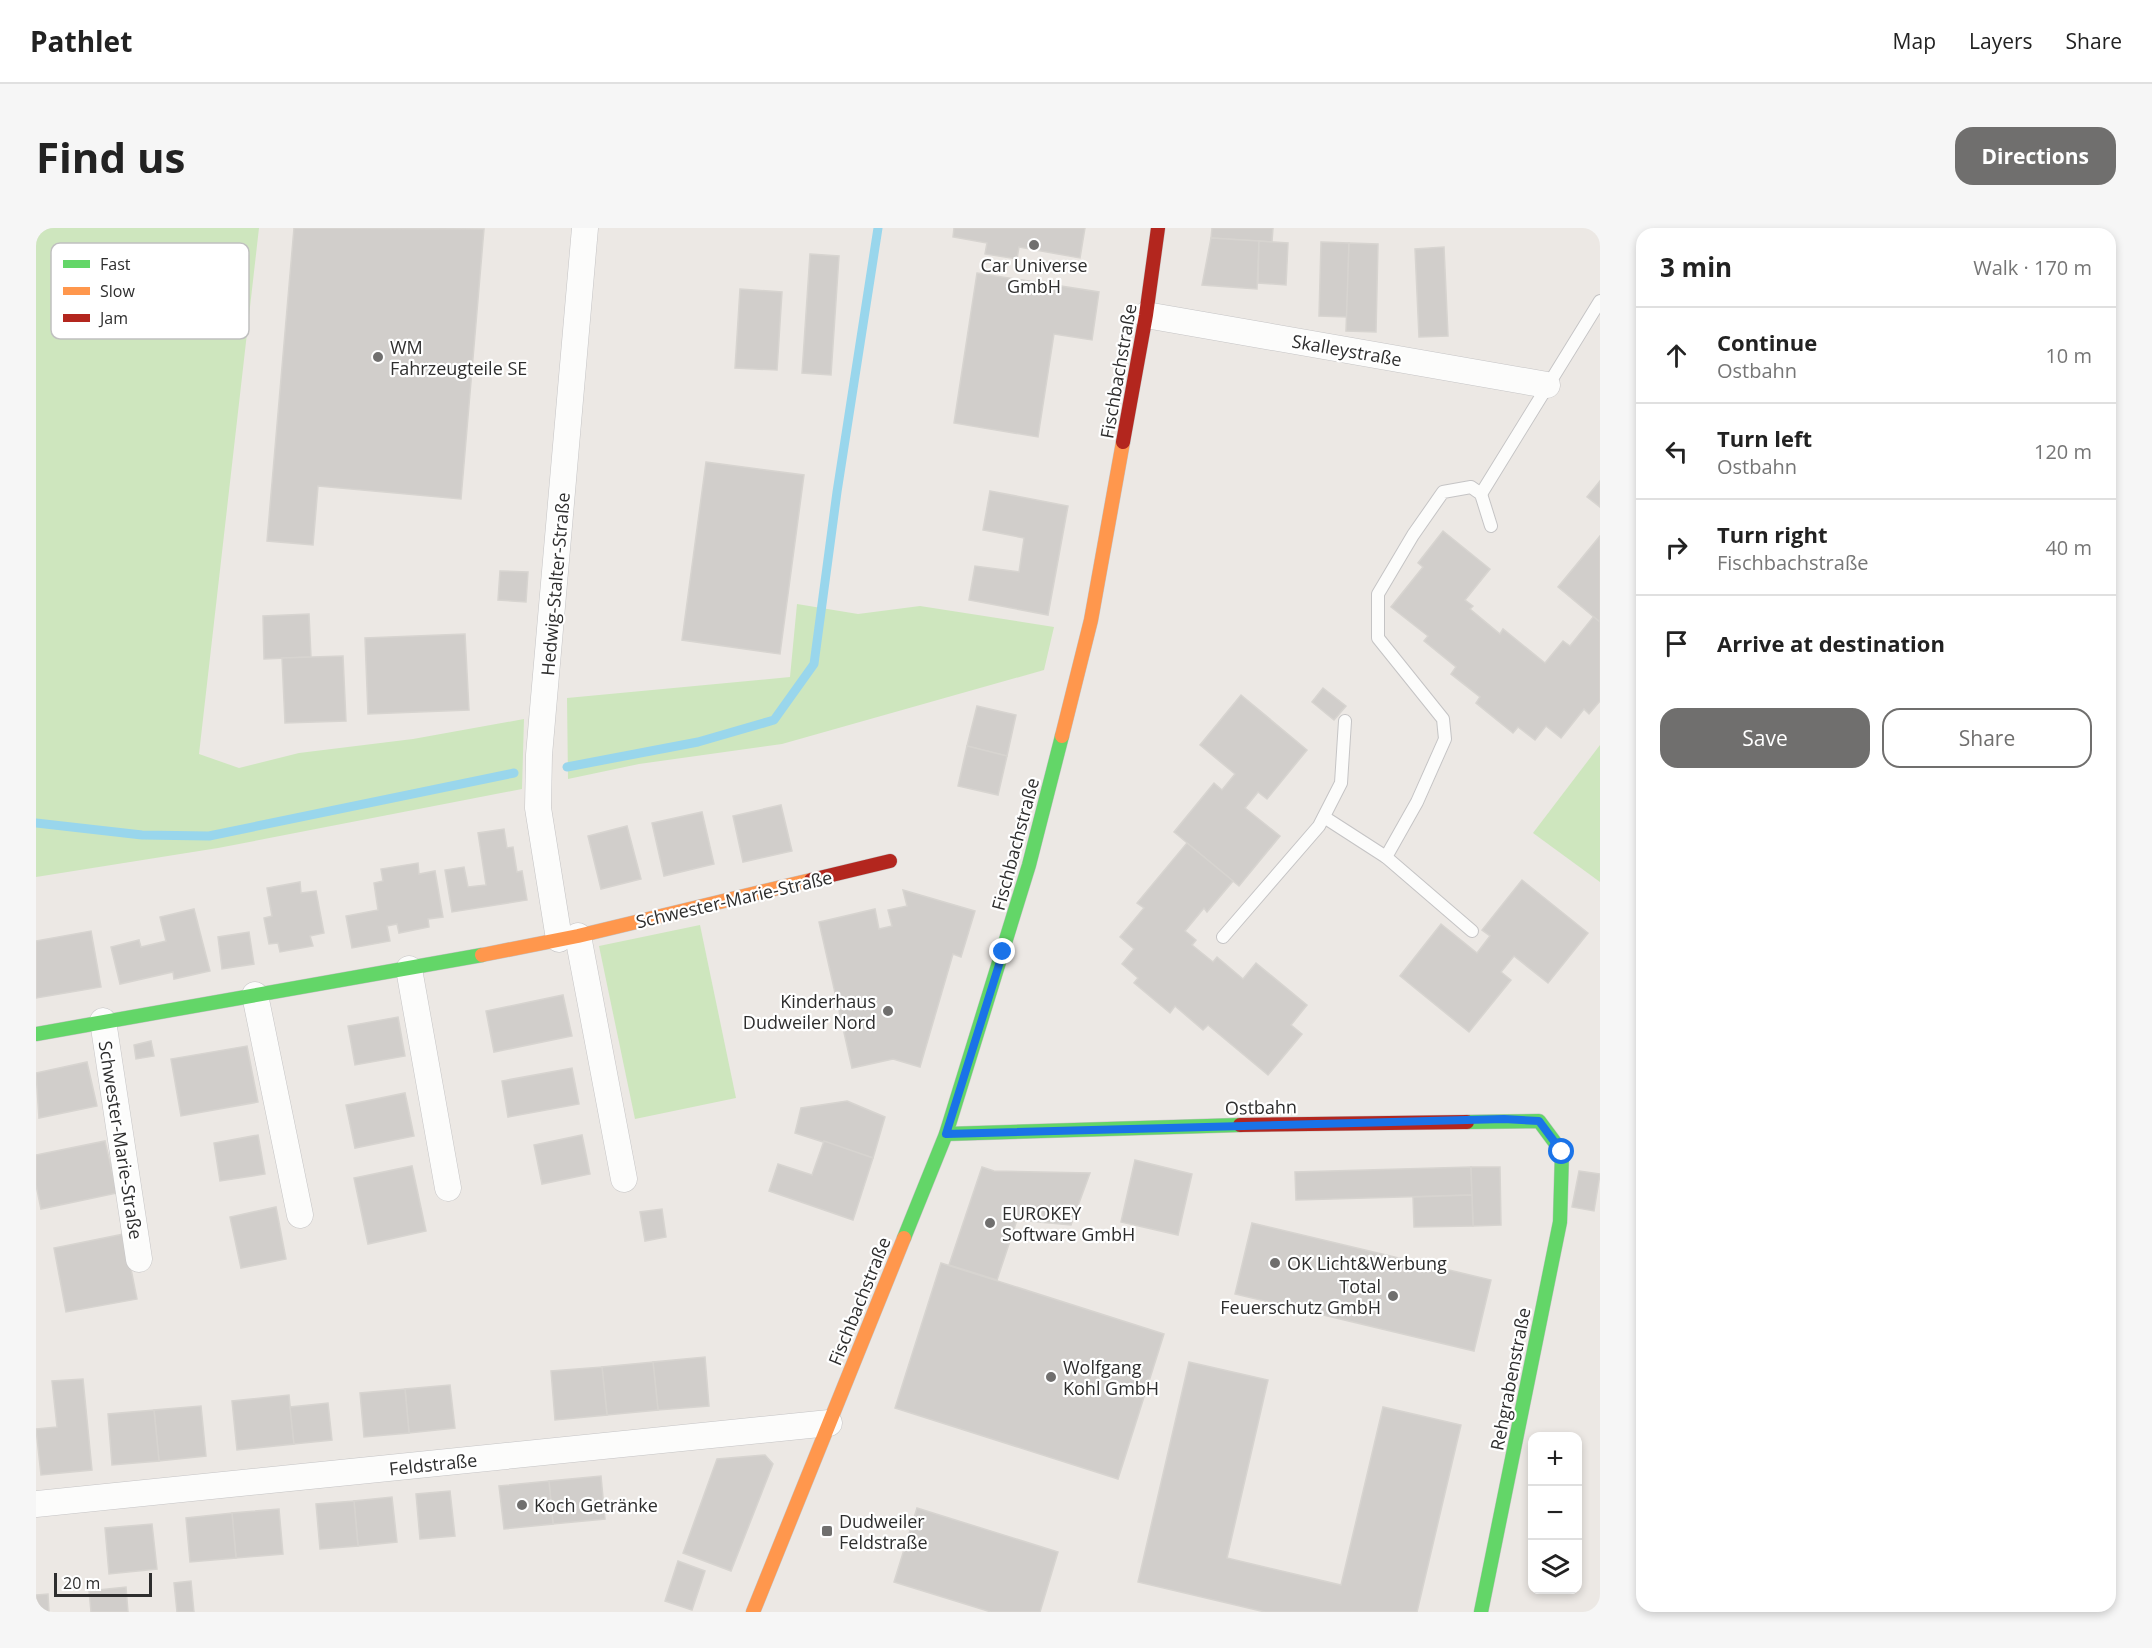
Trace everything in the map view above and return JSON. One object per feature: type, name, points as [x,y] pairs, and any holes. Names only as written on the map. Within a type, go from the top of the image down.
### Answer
[{"type":"street","name":"Hedwig-Stalter-Straße","points":[[569,938],[538,807],[539,755],[585,228]]},
{"type":"street","name":"Fischbachstraße","points":[[753,1612],[946,1134],[1029,865],[1091,620],[1146,315],[1158,228]]},
{"type":"street","name":"Skalleystraße","points":[[1146,315],[1547,385]]},
{"type":"street","name":"Schwester-Marie-Straße","points":[[36,1034],[409,969],[569,938],[890,861]]},
{"type":"street","points":[[569,938],[624,1179]]},
{"type":"street","points":[[409,969],[448,1188]]},
{"type":"street","points":[[255,995],[300,1215]]},
{"type":"street","name":"Schwester-Marie-Straße","points":[[103,1022],[139,1259]]},
{"type":"street","name":"Ostbahn","points":[[946,1134],[1504,1119],[1539,1121],[1562,1152]]},
{"type":"street","name":"Rehgrabenstraße","points":[[1481,1612],[1560,1222],[1562,1152]]},
{"type":"street","name":"Feldstraße","points":[[36,1504],[829,1423]]},
{"type":"lane","points":[[1481,494],[1600,301]]},
{"type":"lane","points":[[1386,857],[1417,802],[1445,740],[1443,719],[1378,639],[1378,594],[1413,535],[1443,492],[1471,487],[1481,494],[1491,526]]},
{"type":"lane","points":[[1223,937],[1319,826],[1341,783],[1345,721]]},
{"type":"lane","points":[[1324,817],[1386,857],[1472,931]]},
{"type":"green space","points":[[36,228],[259,228],[249,316],[249,243],[51,243],[51,339],[246,339],[199,754],[239,768],[299,753],[413,739],[524,719],[522,789],[218,848],[36,877]]},
{"type":"green space","points":[[797,604],[858,614],[920,606],[1054,627],[1044,670],[782,744],[639,764],[568,779],[567,698],[790,677]]},
{"type":"green space","points":[[1600,745],[1600,882],[1533,833]]},
{"type":"green space","points":[[700,925],[736,1098],[635,1119],[599,946]]},
{"type":"building","name":"WM Fahrzeugteile SE","points":[[294,228],[484,229],[461,499],[318,486],[313,545],[267,541]]},
{"type":"building","name":"Car Universe GmbH","points":[[954,228],[1085,228],[1080,258],[1019,247],[1017,259],[985,254],[987,243],[953,237]]},
{"type":"building","points":[[1212,228],[1273,228],[1272,242],[1211,238]]},
{"type":"building","points":[[1211,238],[1259,241],[1257,289],[1202,285]]},
{"type":"building","points":[[1259,241],[1288,243],[1286,285],[1258,283]]},
{"type":"building","points":[[1321,242],[1349,243],[1347,317],[1319,316]]},
{"type":"building","points":[[1349,243],[1378,244],[1376,332],[1346,331]]},
{"type":"building","points":[[1444,247],[1448,336],[1419,337],[1415,249]]},
{"type":"building","points":[[810,254],[839,256],[831,375],[802,373]]},
{"type":"building","points":[[977,273],[1099,292],[1092,340],[1054,334],[1038,437],[954,423]]},
{"type":"building","points":[[740,289],[782,292],[777,370],[735,368]]},
{"type":"building","points":[[706,462],[804,475],[780,654],[682,640]]},
{"type":"building","points":[[1600,481],[1600,507],[1587,497]]},
{"type":"building","points":[[990,491],[1068,506],[1048,615],[969,600],[975,566],[1019,572],[1024,538],[983,530]]},
{"type":"building","points":[[1443,531],[1490,569],[1465,600],[1473,606],[1470,609],[1500,634],[1503,629],[1545,663],[1563,641],[1570,646],[1594,616],[1600,622],[1600,701],[1589,714],[1584,709],[1561,738],[1546,726],[1535,740],[1518,727],[1513,733],[1476,703],[1480,697],[1451,674],[1456,667],[1424,641],[1428,636],[1391,607],[1423,567],[1418,563]]},
{"type":"building","points":[[1600,536],[1600,622],[1558,587]]},
{"type":"building","points":[[500,571],[528,572],[526,602],[498,600]]},
{"type":"building","points":[[309,614],[311,657],[264,659],[263,616]]},
{"type":"building","points":[[465,634],[469,710],[368,714],[365,638]]},
{"type":"building","points":[[343,656],[346,721],[285,723],[282,658]]},
{"type":"building","points":[[1323,688],[1346,706],[1334,720],[1312,702]]},
{"type":"building","points":[[1241,695],[1307,750],[1267,799],[1258,792],[1245,808],[1280,836],[1239,886],[1174,832],[1214,783],[1222,790],[1235,774],[1200,745]]},
{"type":"building","points":[[977,706],[1016,715],[1007,756],[967,746]]},
{"type":"building","points":[[967,746],[1007,756],[998,795],[958,786]]},
{"type":"building","points":[[781,805],[792,851],[743,862],[733,816]]},
{"type":"building","points":[[702,812],[714,864],[664,876],[652,823]]},
{"type":"building","points":[[627,826],[641,879],[601,889],[588,836]]},
{"type":"building","points":[[504,829],[507,848],[513,847],[517,872],[522,871],[527,900],[452,912],[445,870],[464,867],[468,887],[486,885],[478,833]]},
{"type":"building","points":[[1187,843],[1233,881],[1207,912],[1204,908],[1185,931],[1196,940],[1192,945],[1213,962],[1217,957],[1243,979],[1256,963],[1307,1005],[1291,1025],[1302,1034],[1268,1075],[1208,1025],[1203,1030],[1175,1006],[1170,1013],[1134,983],[1138,978],[1122,964],[1134,949],[1120,937],[1144,908],[1137,903]]},
{"type":"building","points":[[418,863],[419,874],[435,871],[443,917],[428,919],[429,927],[399,933],[397,924],[387,926],[390,941],[352,948],[346,916],[378,910],[374,883],[383,881],[381,869]]},
{"type":"building","points":[[1522,880],[1588,933],[1548,983],[1514,956],[1501,972],[1511,980],[1469,1032],[1400,976],[1441,924],[1477,953],[1490,936],[1482,930]]},
{"type":"building","points":[[300,882],[301,893],[316,891],[324,933],[310,936],[313,946],[280,952],[278,943],[269,944],[264,918],[272,916],[267,888]]},
{"type":"building","name":"Kinderhaus Dudweiler Nord","points":[[903,890],[975,911],[961,957],[953,954],[920,1067],[893,1059],[852,1068],[819,922],[875,909],[879,929],[892,926],[888,910],[907,906]]},
{"type":"building","points":[[194,909],[210,971],[174,979],[173,972],[120,984],[111,947],[139,940],[141,947],[166,941],[160,917]]},
{"type":"building","points":[[91,931],[101,987],[36,998],[36,941]]},
{"type":"building","points":[[249,932],[254,964],[222,969],[218,937]]},
{"type":"building","points":[[563,995],[572,1036],[494,1052],[486,1011]]},
{"type":"building","points":[[398,1017],[405,1056],[355,1065],[348,1026]]},
{"type":"building","points":[[151,1041],[154,1056],[136,1059],[134,1045]]},
{"type":"building","points":[[247,1046],[258,1102],[181,1116],[171,1059]]},
{"type":"building","points":[[87,1062],[97,1106],[39,1118],[36,1073]]},
{"type":"building","points":[[572,1068],[579,1104],[508,1117],[502,1081]]},
{"type":"building","points":[[405,1093],[414,1136],[355,1148],[346,1105]]},
{"type":"building","points":[[847,1101],[885,1117],[873,1158],[795,1133],[801,1108]]},
{"type":"building","points":[[258,1135],[265,1174],[220,1181],[214,1143]]},
{"type":"building","points":[[582,1135],[590,1174],[542,1184],[534,1145]]},
{"type":"building","points":[[105,1141],[117,1193],[41,1209],[36,1185],[36,1155]]},
{"type":"building","points":[[824,1141],[873,1158],[853,1220],[769,1191],[778,1164],[812,1175]]},
{"type":"building","points":[[1135,1160],[1192,1174],[1178,1235],[1121,1222]]},
{"type":"building","points":[[412,1166],[426,1231],[368,1244],[354,1178]]},
{"type":"building","name":"EUROKEY Software GmbH","points":[[982,1167],[994,1171],[1090,1173],[1071,1225],[1017,1220],[997,1280],[949,1265]]},
{"type":"building","points":[[1471,1167],[1472,1195],[1296,1200],[1295,1172]]},
{"type":"building","points":[[1471,1167],[1500,1167],[1501,1225],[1473,1226]]},
{"type":"building","points":[[1579,1171],[1600,1174],[1594,1211],[1572,1207]]},
{"type":"building","points":[[1472,1195],[1473,1226],[1414,1227],[1413,1197]]},
{"type":"building","points":[[276,1207],[286,1259],[241,1268],[230,1217]]},
{"type":"building","points":[[662,1209],[666,1237],[645,1241],[640,1212]]},
{"type":"building","points":[[1252,1223],[1491,1280],[1474,1351],[1235,1294]]},
{"type":"building","points":[[124,1234],[137,1299],[66,1312],[54,1248]]},
{"type":"building","points":[[941,1263],[1164,1334],[1118,1479],[895,1408]]},
{"type":"building","points":[[705,1357],[709,1406],[658,1410],[653,1362]]},
{"type":"building","points":[[653,1362],[658,1410],[607,1415],[602,1367]]},
{"type":"building","points":[[1189,1362],[1268,1380],[1227,1558],[1341,1585],[1383,1407],[1461,1425],[1417,1612],[1265,1612],[1138,1582]]},
{"type":"building","points":[[602,1367],[607,1415],[555,1420],[551,1371]]},
{"type":"building","points":[[83,1379],[92,1470],[41,1475],[36,1429],[57,1427],[52,1381]]},
{"type":"building","points":[[450,1385],[455,1428],[409,1433],[405,1389]]},
{"type":"building","points":[[405,1389],[409,1433],[364,1437],[360,1393]]},
{"type":"building","points":[[289,1395],[294,1444],[237,1450],[232,1401]]},
{"type":"building","points":[[328,1403],[332,1440],[294,1444],[290,1407]]},
{"type":"building","points":[[201,1406],[206,1456],[159,1461],[154,1410]]},
{"type":"building","points":[[154,1410],[159,1461],[112,1465],[108,1414]]},
{"type":"building","points":[[765,1455],[773,1464],[731,1571],[683,1553],[717,1459]]},
{"type":"building","points":[[601,1476],[605,1519],[553,1524],[549,1481]]},
{"type":"building","points":[[549,1481],[553,1524],[504,1529],[499,1486]]},
{"type":"building","points":[[450,1491],[455,1536],[420,1539],[416,1494]]},
{"type":"building","points":[[392,1497],[397,1542],[358,1546],[354,1501]]},
{"type":"building","points":[[354,1501],[358,1546],[320,1549],[316,1504]]},
{"type":"building","points":[[917,1508],[1058,1552],[1040,1612],[991,1612],[894,1582]]},
{"type":"building","points":[[279,1509],[283,1554],[236,1558],[232,1513]]},
{"type":"building","points":[[232,1513],[236,1558],[190,1562],[186,1518]]},
{"type":"building","points":[[152,1524],[157,1569],[109,1574],[105,1528]]},
{"type":"building","points":[[678,1561],[705,1571],[692,1610],[665,1601]]},
{"type":"building","points":[[191,1581],[194,1612],[177,1612],[174,1583]]},
{"type":"building","points":[[126,1587],[128,1612],[91,1612],[89,1591]]},
{"type":"building","points":[[48,1594],[49,1612],[36,1612],[36,1595]]},
{"type":"waterway","points":[[567,767],[698,742],[774,720],[814,664],[837,492],[878,228]]},
{"type":"waterway","points":[[36,823],[142,835],[209,836],[514,773]]},
{"type":"traffic: fast","points":[[904,1238],[946,1134],[1029,865],[1062,736]]},
{"type":"traffic: fast","points":[[36,1034],[482,955]]},
{"type":"traffic: fast","points":[[1467,1122],[1539,1121],[1562,1152],[1560,1222],[1481,1612]]},
{"type":"traffic: fast","points":[[946,1134],[1240,1125]]},
{"type":"traffic: slow","points":[[1062,736],[1091,620],[1123,442]]},
{"type":"traffic: slow","points":[[482,955],[578,936],[811,880]]},
{"type":"traffic: slow","points":[[753,1612],[904,1238]]},
{"type":"traffic: jam","points":[[1123,442],[1146,315],[1158,228]]},
{"type":"traffic: jam","points":[[811,880],[890,861]]},
{"type":"traffic: jam","points":[[1240,1125],[1467,1122]]},
{"type":"place","name":"Car Universe GmbH","points":[[1034,245]]},
{"type":"place","name":"WM Fahrzeugteile SE","points":[[378,357]]},
{"type":"place","name":"Kinderhaus Dudweiler Nord","points":[[888,1011]]},
{"type":"place","name":"EUROKEY Software GmbH","points":[[990,1223]]},
{"type":"place","name":"OK Licht&Werbung","points":[[1275,1263]]},
{"type":"place","name":"Total Feuerschutz GmbH","points":[[1393,1296]]},
{"type":"place","name":"Wolfgang Kohl GmbH","points":[[1051,1377]]},
{"type":"place","name":"Koch Getränke","points":[[522,1505]]},
{"type":"place","name":"Dudweiler Feldstraße","points":[[827,1531]]},
{"type":"route","points":[[1003,952],[946,1134],[1504,1119],[1539,1121],[1562,1152]]}]
